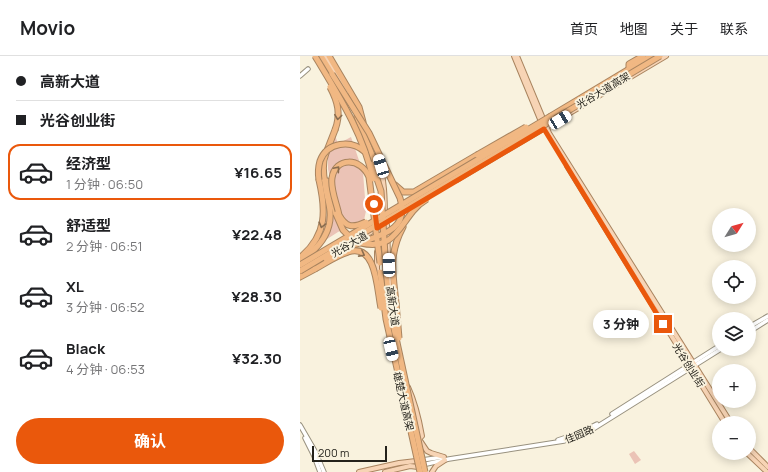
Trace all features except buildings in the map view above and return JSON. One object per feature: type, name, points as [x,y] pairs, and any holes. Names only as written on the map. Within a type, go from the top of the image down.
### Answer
[{"type":"highway","points":[[300,263],[322,242],[327,232],[330,210],[323,170],[324,157],[337,126],[339,117],[334,95],[314,56]]},
{"type":"highway","name":"雄楚大道高架","points":[[314,56],[351,117],[363,143],[368,160],[373,180],[376,203],[384,307],[420,472]]},
{"type":"highway","name":"雄楚大道高架","points":[[321,56],[363,130],[376,165],[381,191],[388,294],[426,472]]},
{"type":"highway","points":[[329,56],[359,108],[365,129]]},
{"type":"highway","points":[[629,68],[630,64],[643,56]]},
{"type":"highway","name":"光谷大道高架","points":[[300,263],[403,204],[650,56]]},
{"type":"highway","name":"光谷大道高架","points":[[300,272],[660,56]]},
{"type":"highway","points":[[300,272],[351,246],[385,234],[396,227],[401,218],[402,208],[391,179],[363,123],[332,74]]},
{"type":"highway","points":[[391,179],[399,190],[407,193],[414,192],[513,134],[551,116]]},
{"type":"highway","points":[[300,258],[313,244],[319,234],[323,220],[323,202],[318,171],[320,162],[327,151],[334,146],[343,144],[352,144],[364,150],[373,165],[381,191]]},
{"type":"highway","points":[[327,148],[326,177],[338,220],[343,230],[347,234],[356,241],[362,243],[383,243],[396,234],[417,207],[444,186]]},
{"type":"highway","points":[[380,263],[376,232],[376,224],[375,216],[374,208],[373,200],[372,192],[367,171],[359,164],[350,162],[342,164],[332,176],[332,185],[340,215],[342,220],[349,226],[358,226],[372,220],[378,217],[403,204]]},
{"type":"highway","points":[[405,223],[394,246],[392,262],[399,342],[406,382]]},
{"type":"highway","points":[[300,277],[347,252],[358,251],[365,254],[374,269],[387,341],[398,375]]},
{"type":"main road","name":"高新大道","points":[[314,56],[350,117],[362,144],[372,179],[377,228],[377,272],[383,309],[416,461],[420,472]]},
{"type":"main road","name":"高新大道","points":[[325,56],[356,109],[381,166],[385,223],[387,225],[390,299],[406,382],[426,472]]},
{"type":"main road","name":"光谷创业街","points":[[514,56],[545,128],[721,416]]},
{"type":"main road","name":"光谷创业街","points":[[517,56],[542,121]]},
{"type":"main road","name":"光谷大道","points":[[300,263],[650,56]]},
{"type":"main road","name":"光谷大道","points":[[300,272],[377,228],[666,56]]},
{"type":"main road","name":"光谷创业街","points":[[545,128],[727,416]]},
{"type":"main road","points":[[419,439],[427,451],[445,458],[432,472]]},
{"type":"main road","points":[[756,455],[768,466]]},
{"type":"main road","points":[[754,460],[767,472]]},
{"type":"main road","points":[[359,472],[399,463],[416,461]]},
{"type":"main road","points":[[385,472],[410,466],[418,466]]},
{"type":"main road","points":[[396,472],[418,466]]},
{"type":"street","points":[[300,76],[308,69]]},
{"type":"street","points":[[756,323],[768,316]]},
{"type":"street","points":[[756,328],[768,320]]},
{"type":"street","name":"佳园路","points":[[416,461],[425,462],[564,441],[590,431],[690,367],[712,351]]},
{"type":"street","name":"佳园路","points":[[694,363],[712,354]]},
{"type":"street","points":[[300,425],[315,450],[324,472]]},
{"type":"street","points":[[300,430],[312,451],[320,472]]},
{"type":"street","name":"佳园路","points":[[418,466],[425,462]]},
{"type":"shaded area","points":[[335,135],[338,144],[351,137],[363,172],[366,211],[364,220],[338,232],[324,241],[322,237],[332,186],[328,169],[328,153]]},
{"type":"shaded area","points":[[634,451],[641,460],[635,464],[629,454]]},
{"type":"route","points":[[374,204],[377,228],[544,129],[663,324]]}]
